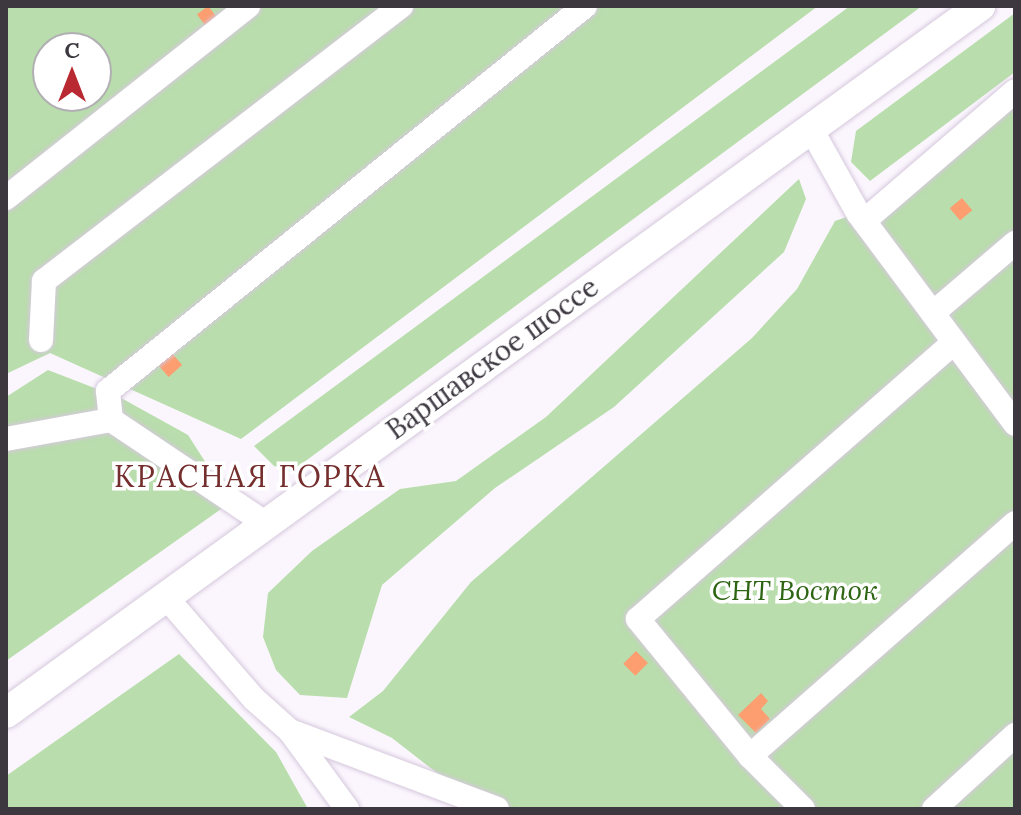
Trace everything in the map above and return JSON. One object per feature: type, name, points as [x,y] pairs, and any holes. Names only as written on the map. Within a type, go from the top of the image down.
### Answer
[{"type":"main road","name":"Варшавское шоссе","points":[[6,713],[980,6]]},
{"type":"lane","points":[[6,198],[248,6]]},
{"type":"lane","points":[[41,340],[44,281],[401,6]]},
{"type":"lane","points":[[111,420],[108,391],[115,380],[585,6]]},
{"type":"lane","points":[[864,221],[1015,91]]},
{"type":"lane","points":[[810,127],[864,221],[1013,418]]},
{"type":"lane","points":[[933,313],[1015,243]]},
{"type":"lane","points":[[803,809],[750,756],[638,619],[954,342]]},
{"type":"lane","points":[[6,439],[111,420],[265,523]]},
{"type":"lane","points":[[750,756],[1015,523]]},
{"type":"lane","points":[[165,596],[254,699],[290,731],[347,809]]},
{"type":"lane","points":[[290,731],[497,809]]},
{"type":"lane","points":[[934,809],[1015,735]]},
{"type":"green space","points":[[6,6],[818,6],[241,439],[50,353],[6,374]]},
{"type":"green space","points":[[850,6],[922,6],[292,471],[274,466],[254,446]]},
{"type":"green space","points":[[1015,13],[1015,72],[870,181],[851,162],[856,131]]},
{"type":"green space","name":"СНТ Восток","points":[[1015,88],[1015,809],[497,809],[446,780],[392,738],[349,717],[383,691],[471,582],[752,338],[797,289],[835,221],[858,213]]},
{"type":"green space","points":[[799,179],[806,199],[784,252],[614,407],[495,488],[382,585],[347,698],[300,695],[276,670],[263,637],[268,593],[312,551],[400,489],[456,481],[546,417]]},
{"type":"green space","points":[[48,370],[123,399],[188,435],[231,502],[6,661],[6,397]]},
{"type":"green space","points":[[179,654],[276,752],[308,809],[6,809],[6,776]]},
{"type":"building","points":[[208,6],[218,19],[207,27],[197,15]]},
{"type":"building","points":[[962,198],[972,210],[960,221],[950,208]]},
{"type":"building","points":[[169,350],[182,365],[169,377],[155,362]]},
{"type":"building","points":[[636,651],[648,663],[635,676],[623,664]]},
{"type":"building","points":[[761,693],[768,701],[761,709],[770,719],[756,733],[738,715]]},
{"type":"district","name":"КРАСНАЯ ГОРКА","points":[[250,476]]}]
